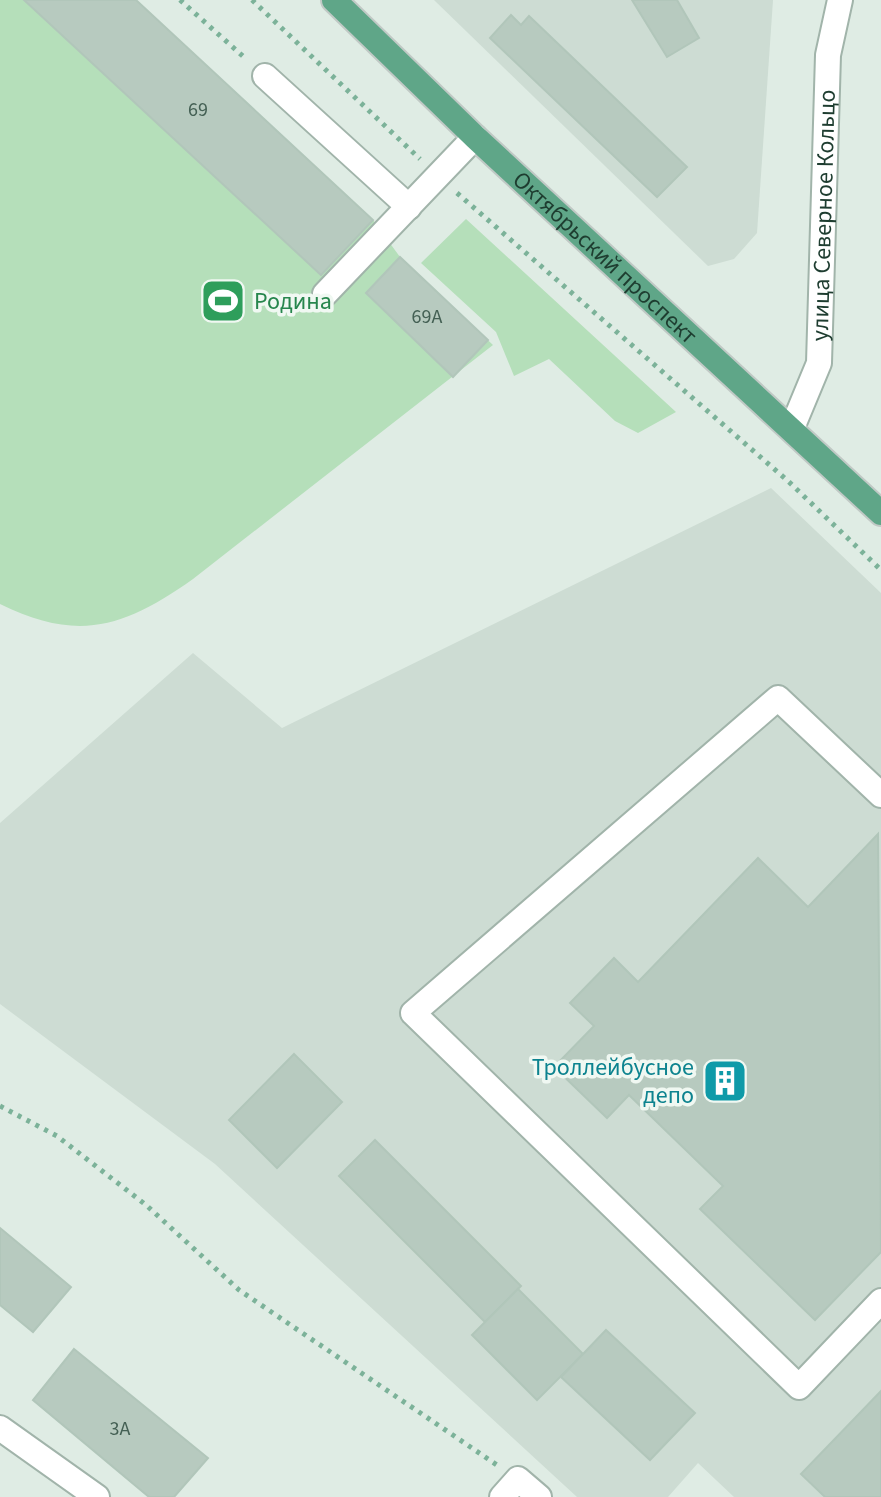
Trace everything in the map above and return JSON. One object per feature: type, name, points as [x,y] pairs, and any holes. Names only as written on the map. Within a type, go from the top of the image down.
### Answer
[{"type":"main road","name":"Октябрьский проспект","points":[[334,0],[475,137],[881,513]]},
{"type":"street","name":"улица Северное Кольцо","points":[[792,428],[819,363],[828,55],[840,0]]},
{"type":"street","points":[[265,76],[409,207]]},
{"type":"street","points":[[325,294],[475,137]]},
{"type":"street","points":[[881,795],[778,698],[413,1013],[799,1387],[881,1301]]},
{"type":"street","points":[[0,1428],[97,1497]]},
{"type":"street","points":[[510,1488],[539,1497]]},
{"type":"path","points":[[180,0],[265,76]]},
{"type":"path","points":[[252,0],[438,176],[788,481],[881,570]]},
{"type":"path","points":[[0,1106],[57,1136],[146,1205],[239,1290],[510,1488]]},
{"type":"shaded area","points":[[434,0],[773,0],[757,233],[734,259],[708,266]]},
{"type":"shaded area","points":[[771,488],[881,593],[881,1497],[734,1497],[698,1463],[668,1497],[577,1497],[215,1164],[0,1004],[0,823],[193,653],[282,728]]},
{"type":"green space","name":"Родина","points":[[0,0],[136,0],[373,220],[400,257],[493,345],[193,579],[145,609],[101,624],[78,626],[54,623],[0,604]]},
{"type":"green space","points":[[466,219],[676,412],[638,433],[615,421],[549,359],[514,376],[496,332],[421,263]]},
{"type":"building","points":[[24,0],[136,0],[373,220],[321,275]]},
{"type":"building","points":[[632,0],[677,0],[699,38],[667,57]]},
{"type":"building","points":[[511,15],[521,25],[529,16],[687,167],[657,197],[490,38]]},
{"type":"building","points":[[400,257],[488,340],[453,377],[366,293]]},
{"type":"building","name":"Троллейбусное депо","points":[[878,834],[881,1252],[815,1320],[700,1209],[723,1186],[629,1095],[607,1118],[554,1067],[594,1026],[570,1003],[614,958],[638,982],[758,858],[808,907]]},
{"type":"building","points":[[294,1054],[342,1102],[277,1168],[229,1120]]},
{"type":"building","points":[[375,1140],[521,1286],[485,1322],[339,1176]]},
{"type":"building","points":[[0,1228],[71,1287],[33,1332],[0,1305]]},
{"type":"building","points":[[518,1289],[583,1354],[537,1400],[472,1335]]},
{"type":"building","points":[[606,1330],[695,1413],[650,1460],[561,1377]]},
{"type":"building","points":[[74,1349],[208,1458],[174,1497],[149,1497],[33,1400]]},
{"type":"building","points":[[881,1391],[881,1497],[825,1497],[801,1474]]},
{"type":"place","name":"Родина","points":[[223,301]]},
{"type":"place","name":"Троллейбусное депо","points":[[725,1081]]}]
